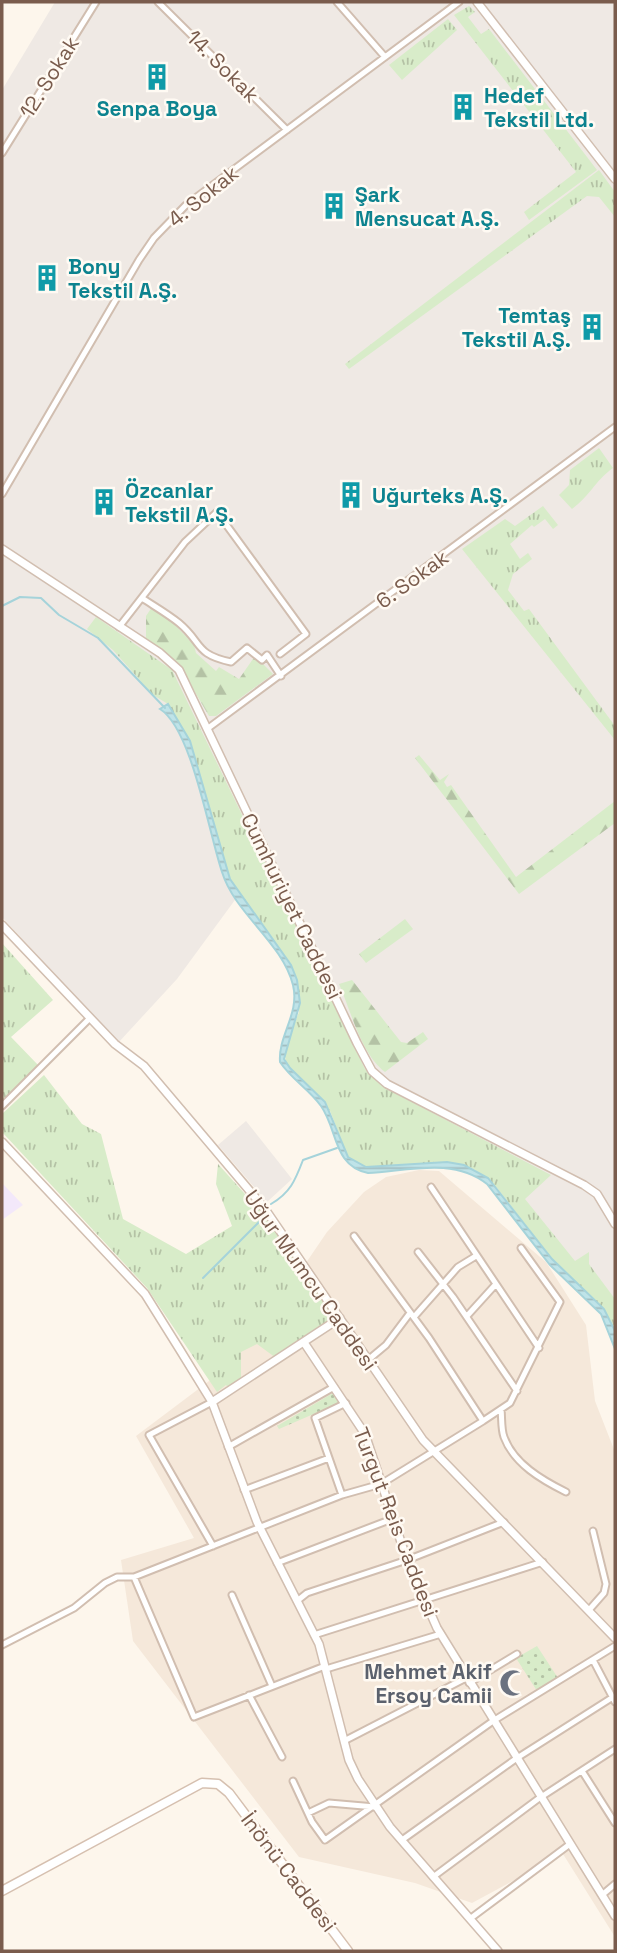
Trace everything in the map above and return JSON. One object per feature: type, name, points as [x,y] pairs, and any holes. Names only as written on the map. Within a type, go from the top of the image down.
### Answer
[{"type":"main road","name":"İnönü Caddesi","points":[[2,1891],[202,1783],[218,1784],[229,1793],[348,1951]]},
{"type":"street","name":"12. Sokak","points":[[2,153],[96,2]]},
{"type":"street","name":"14. Sokak","points":[[158,2],[287,130]]},
{"type":"street","points":[[337,2],[385,57]]},
{"type":"street","name":"4. Sokak","points":[[2,494],[154,238],[186,205],[459,2]]},
{"type":"street","points":[[459,2],[477,2],[615,178]]},
{"type":"street","name":"6. Sokak","points":[[208,729],[615,427]]},
{"type":"street","points":[[119,627],[185,541],[217,512],[306,634],[280,654]]},
{"type":"street","name":"Cumhuriyet Caddesi","points":[[2,549],[179,670],[357,1043],[376,1076],[418,1102],[584,1185],[597,1194],[615,1224]]},
{"type":"street","points":[[142,598],[181,625],[198,649],[212,658],[231,662],[247,648],[262,660],[267,655],[281,676]]},
{"type":"street","name":"Uğur Mumcu Caddesi","points":[[2,925],[115,1044],[144,1066],[178,1105],[265,1209],[433,1451],[615,1638]]},
{"type":"street","points":[[2,1106],[90,1018]]},
{"type":"street","points":[[2,1142],[145,1294],[212,1402],[260,1527],[314,1635],[344,1741],[358,1779],[375,1807],[498,1951]]},
{"type":"street","points":[[431,1187],[539,1348]]},
{"type":"street","points":[[354,1236],[412,1315],[483,1421]]},
{"type":"street","points":[[2,1645],[74,1608],[105,1583],[117,1577],[134,1577],[342,1495],[381,1484],[510,1403],[560,1302],[521,1248]]},
{"type":"street","points":[[418,1252],[467,1316],[517,1391]]},
{"type":"street","points":[[368,1360],[386,1345],[458,1267],[476,1256]]},
{"type":"street","points":[[467,1316],[496,1284]]},
{"type":"street","points":[[213,1546],[149,1435],[212,1402],[305,1344],[340,1318]]},
{"type":"street","name":"Turgut Reis Caddesi","points":[[305,1344],[365,1434],[407,1560],[440,1634],[615,1916]]},
{"type":"street","points":[[228,1447],[334,1387]]},
{"type":"street","points":[[342,1495],[315,1418],[346,1403]]},
{"type":"street","points":[[501,1409],[504,1438],[522,1464],[539,1478],[566,1492]]},
{"type":"street","points":[[244,1490],[329,1458]]},
{"type":"street","points":[[277,1563],[392,1519]]},
{"type":"street","points":[[297,1601],[307,1593],[407,1560],[504,1522]]},
{"type":"street","points":[[590,1610],[604,1593],[606,1584],[593,1531]]},
{"type":"street","points":[[314,1635],[543,1562]]},
{"type":"street","points":[[134,1577],[194,1717],[325,1667],[440,1634]]},
{"type":"street","points":[[232,1595],[272,1686]]},
{"type":"street","points":[[293,1781],[325,1840],[494,1721],[615,1646]]},
{"type":"street","points":[[344,1741],[517,1654]]},
{"type":"street","points":[[402,1840],[517,1758],[614,1699],[593,1660]]},
{"type":"street","points":[[249,1695],[282,1757]]},
{"type":"street","points":[[433,1877],[541,1797],[615,1749]]},
{"type":"street","points":[[582,1771],[615,1823]]},
{"type":"street","points":[[308,1813],[329,1803],[375,1807]]},
{"type":"street","points":[[471,1919],[570,1844]]},
{"type":"street","points":[[602,1895],[615,1884]]},
{"type":"shaded area","points":[[55,2],[615,2],[615,1312],[508,1184],[418,1129],[386,1151],[315,1002],[243,889],[177,979],[118,1043],[2,917],[2,90]]},
{"type":"shaded area","points":[[246,1121],[292,1179],[267,1202],[218,1145]]},
{"type":"shaded area","points":[[419,1170],[439,1171],[546,1262],[586,1325],[595,1401],[615,1452],[615,1937],[563,1854],[472,1903],[415,1883],[299,1857],[133,1641],[121,1560],[194,1538],[136,1436],[225,1369],[295,1279],[327,1232],[364,1192],[386,1177]]},
{"type":"shaded area","points":[[2,1183],[23,1205],[2,1220]]},
{"type":"green space","points":[[469,6],[475,12],[468,17],[481,34],[489,29],[597,170],[529,220],[524,212],[576,172],[454,15]]},
{"type":"green space","points":[[448,19],[457,30],[402,80],[389,65]]},
{"type":"green space","points":[[599,170],[615,192],[615,217],[599,197],[587,196],[349,369],[345,364]]},
{"type":"green space","points":[[599,448],[613,468],[572,509],[559,495],[569,485],[570,470]]},
{"type":"green space","points":[[543,506],[558,525],[553,529],[545,519],[534,527],[532,525],[510,544],[520,559],[528,553],[532,559],[513,574],[508,590],[524,611],[529,609],[615,726],[615,740],[462,549],[505,519],[515,526]]},
{"type":"green space","points":[[152,607],[174,624],[194,645],[196,653],[216,671],[219,667],[239,679],[255,656],[273,674],[216,716],[209,716],[178,663],[146,639],[146,616]]},
{"type":"green space","points":[[96,617],[172,670],[365,1069],[387,1089],[551,1175],[525,1199],[575,1261],[589,1252],[589,1264],[615,1299],[615,1331],[604,1309],[552,1259],[497,1188],[475,1170],[464,1165],[426,1163],[366,1167],[348,1157],[330,1111],[286,1063],[284,1049],[299,1012],[297,980],[230,879],[190,741],[168,704],[153,695],[113,650],[87,629]]},
{"type":"green space","points":[[419,755],[440,780],[449,774],[444,782],[447,787],[451,785],[516,877],[615,801],[615,823],[519,894],[415,758]]},
{"type":"green space","points":[[405,919],[413,929],[366,963],[359,954]]},
{"type":"green space","points":[[2,943],[53,1000],[11,1037],[39,1066],[2,1102]]},
{"type":"green space","points":[[352,980],[401,1042],[407,1043],[423,1032],[428,1039],[385,1072],[363,1043],[339,984]]},
{"type":"green space","points":[[44,1075],[82,1124],[101,1134],[123,1219],[186,1254],[232,1226],[216,1184],[218,1164],[264,1215],[335,1318],[276,1358],[257,1344],[241,1352],[241,1381],[229,1388],[226,1385],[217,1392],[147,1288],[2,1132],[2,1114]]},
{"type":"green space","points":[[333,1393],[339,1403],[279,1429],[277,1426]]},
{"type":"green space","points":[[537,1646],[558,1678],[537,1691],[516,1658]]},
{"type":"water","points":[[168,704],[190,741],[230,879],[291,965],[297,980],[300,1003],[284,1059],[325,1102],[348,1157],[366,1167],[447,1162],[464,1165],[488,1178],[552,1259],[604,1309],[615,1331],[615,1349],[601,1314],[550,1265],[487,1184],[474,1176],[445,1168],[368,1173],[348,1163],[342,1155],[321,1106],[280,1062],[282,1043],[294,1005],[293,985],[279,955],[228,887],[190,759],[171,720],[160,709]]},
{"type":"waterway","points":[[2,606],[20,597],[41,598],[59,615],[98,638],[165,708]]},
{"type":"waterway","points":[[271,1204],[291,1186],[303,1160],[337,1148]]},
{"type":"waterway","points":[[203,1278],[264,1217]]},
{"type":"place","name":"Senpa Boya","points":[[157,77]]},
{"type":"place","name":"Hedef Tekstil Ltd.","points":[[463,107]]},
{"type":"place","name":"Şark Mensucat A.Ş.","points":[[334,206]]},
{"type":"place","name":"Bony Tekstil A.Ş.","points":[[47,278]]},
{"type":"place","name":"Temtaş Tekstil A.Ş.","points":[[592,327]]},
{"type":"place","name":"Uğurteks A.Ş.","points":[[351,495]]},
{"type":"place","name":"Özcanlar Tekstil A.Ş.","points":[[104,502]]},
{"type":"place","name":"Mehmet Akif Ersoy Camii","points":[[513,1683]]}]
